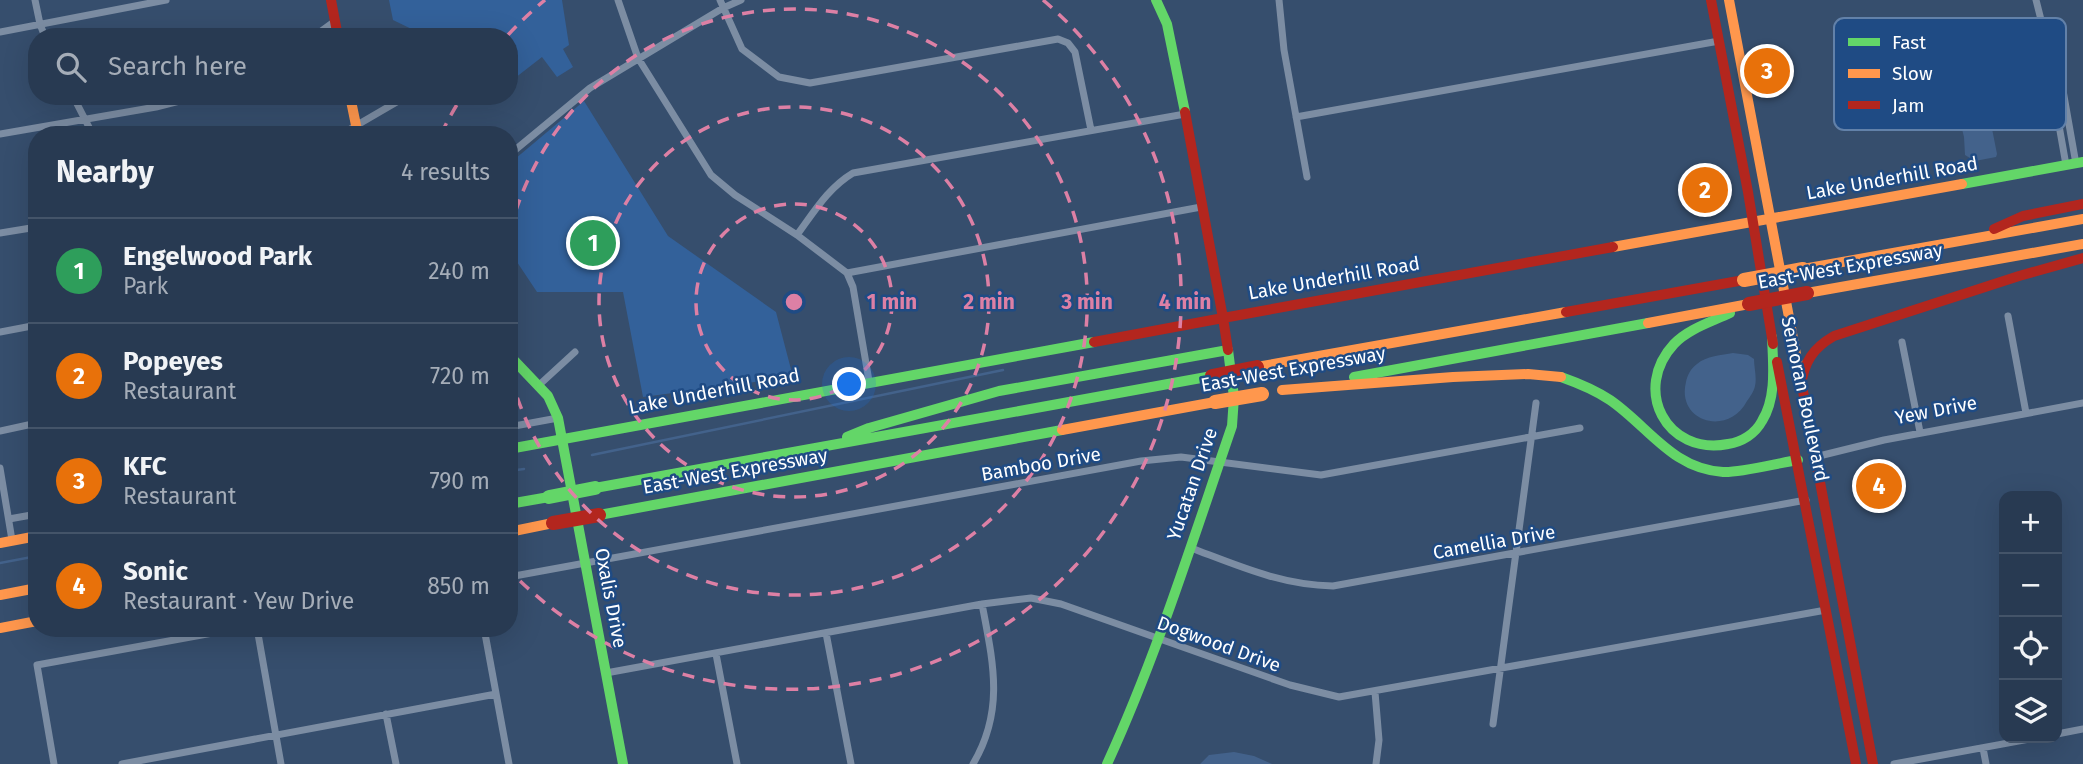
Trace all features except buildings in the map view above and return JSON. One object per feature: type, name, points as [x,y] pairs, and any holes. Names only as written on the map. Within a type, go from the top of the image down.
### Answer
[{"type":"main road","points":[[331,0],[336,28]]},
{"type":"main road","name":"Yucatan Drive","points":[[1107,764],[1126,723],[1191,548],[1233,426],[1236,404],[1235,385],[1185,114],[1167,24],[1156,0]]},
{"type":"main road","name":"Semoran Boulevard","points":[[1711,0],[1772,337],[1856,764]]},
{"type":"main road","name":"Semoran Boulevard","points":[[1729,0],[1873,764]]},
{"type":"main road","points":[[352,105],[355,126]]},
{"type":"main road","name":"Lake Underhill Road","points":[[518,447],[869,381],[2075,164]]},
{"type":"main road","points":[[1977,237],[2023,216],[2083,204]]},
{"type":"main road","name":"East-West Expressway","points":[[518,502],[2083,219]]},
{"type":"main road","name":"East-West Expressway","points":[[518,530],[2083,244]]},
{"type":"main road","points":[[1801,386],[1803,370],[1811,352],[1834,336],[2083,258]]},
{"type":"main road","points":[[1749,304],[1689,332],[1663,357],[1656,373],[1654,389],[1657,408],[1667,425],[1694,444],[1712,448],[1742,440],[1756,430],[1765,418],[1771,399],[1772,337]]},
{"type":"main road","points":[[820,447],[869,428],[999,391],[1228,350]]},
{"type":"main road","points":[[518,365],[553,404],[558,418]]},
{"type":"main road","name":"Yew Drive","points":[[1282,390],[1453,377],[1528,374],[1556,376],[1579,383],[1611,401],[1661,446],[1685,463],[1723,472],[1815,457]]},
{"type":"main road","name":"Oxalis Drive","points":[[558,418],[623,764]]},
{"type":"main road","points":[[6,542],[28,538]]},
{"type":"main road","points":[[0,595],[28,590]]},
{"type":"main road","points":[[0,628],[28,623]]},
{"type":"street","points":[[35,0],[42,28]]},
{"type":"street","points":[[0,32],[166,0]]},
{"type":"street","points":[[618,0],[638,58],[711,175],[734,195],[847,273],[853,287],[869,381]]},
{"type":"street","points":[[518,148],[590,88],[722,4],[741,0]]},
{"type":"street","points":[[1279,0],[1284,50],[1307,177]]},
{"type":"street","points":[[2036,0],[2041,18]]},
{"type":"street","points":[[722,4],[742,49],[779,77],[810,83],[1058,39],[1068,43],[1075,52],[1091,130]]},
{"type":"street","points":[[326,28],[335,22]]},
{"type":"street","points":[[1296,117],[1719,41]]},
{"type":"street","points":[[77,105],[88,126]]},
{"type":"street","points":[[45,126],[164,105]]},
{"type":"street","points":[[362,126],[394,105]]},
{"type":"street","points":[[2066,109],[2075,164]]},
{"type":"street","points":[[797,236],[828,193],[838,182],[853,173],[1185,114]]},
{"type":"street","points":[[0,134],[28,129]]},
{"type":"street","points":[[847,273],[1201,207]]},
{"type":"street","points":[[0,233],[28,228]]},
{"type":"street","points":[[2008,316],[2026,413]]},
{"type":"street","points":[[0,332],[28,327]]},
{"type":"street","points":[[1902,342],[1920,432]]},
{"type":"street","points":[[538,386],[575,352]]},
{"type":"street","points":[[1493,724],[1536,403]]},
{"type":"street","name":"Yew Drive","points":[[1815,457],[1920,432],[2083,403]]},
{"type":"street","points":[[518,425],[558,418]]},
{"type":"street","points":[[0,431],[28,425]]},
{"type":"street","name":"Bamboo Drive","points":[[518,575],[1141,461],[1181,457],[1321,475],[1580,428]]},
{"type":"street","points":[[0,468],[9,519],[6,542]]},
{"type":"street","name":"Camellia Drive","points":[[1191,548],[1274,579],[1307,586],[1334,586],[1806,500]]},
{"type":"street","points":[[9,519],[28,516]]},
{"type":"street","name":"Dogwood Drive","points":[[606,673],[982,604],[1031,598],[1061,604],[1290,685],[1339,697],[1826,610]]},
{"type":"street","points":[[974,764],[986,743],[995,701],[994,666],[982,604]]},
{"type":"street","points":[[826,633],[851,764]]},
{"type":"street","points":[[54,764],[37,665],[191,637]]},
{"type":"street","points":[[259,637],[281,764]]},
{"type":"street","points":[[486,637],[509,764]]},
{"type":"street","points":[[716,654],[737,764]]},
{"type":"street","points":[[1375,692],[1379,740],[1376,764]]},
{"type":"street","points":[[122,764],[167,760],[496,694]]},
{"type":"street","points":[[386,714],[397,764]]},
{"type":"street","points":[[2062,733],[2083,729]]},
{"type":"street","points":[[1894,764],[2009,743]]},
{"type":"street","points":[[1983,748],[1986,764]]},
{"type":"shaded area","points":[[389,0],[562,0],[569,45],[563,49],[573,67],[557,77],[542,57],[518,76],[518,28],[409,28],[393,20]]},
{"type":"shaded area","points":[[584,101],[668,236],[776,312],[793,377],[643,397],[623,292],[537,292],[518,264],[518,156]]},
{"type":"shaded area","points":[[1962,130],[1992,130],[1996,157],[1975,161],[1965,155]]},
{"type":"shaded area","points":[[1733,353],[1748,355],[1754,359],[1754,390],[1739,412],[1728,419],[1706,420],[1696,415],[1689,407],[1685,396],[1687,377],[1701,361]]},
{"type":"shaded area","points":[[1234,752],[1254,756],[1272,764],[1200,764],[1209,755]]},
{"type":"waterway","points":[[592,455],[1003,370]]},
{"type":"waterway","points":[[518,470],[524,469]]},
{"type":"waterway","points":[[0,563],[28,558]]},
{"type":"traffic: fast","points":[[1156,0],[1167,24],[1185,112]]},
{"type":"traffic: fast","points":[[1962,184],[2083,162]]},
{"type":"traffic: fast","points":[[1730,313],[1700,326],[1674,344],[1662,362],[1656,380],[1656,399],[1662,415],[1673,429],[1688,440],[1706,445],[1728,444],[1743,439],[1756,430],[1767,412],[1772,391],[1772,337]]},
{"type":"traffic: fast","points":[[1354,377],[1648,323]]},
{"type":"traffic: fast","points":[[518,447],[1094,342]]},
{"type":"traffic: fast","points":[[1107,764],[1158,639],[1232,426],[1234,397],[1228,350]]},
{"type":"traffic: fast","points":[[847,437],[869,428],[999,391],[1228,350]]},
{"type":"traffic: fast","points":[[518,364],[548,396],[558,418],[623,764]]},
{"type":"traffic: fast","points":[[595,488],[1212,376]]},
{"type":"traffic: fast","points":[[1561,377],[1610,400],[1675,455],[1705,469],[1730,472],[1798,460]]},
{"type":"traffic: fast","points":[[599,515],[1062,430]]},
{"type":"traffic: fast","points":[[549,497],[595,488]]},
{"type":"traffic: fast","points":[[518,502],[549,497]]},
{"type":"traffic: slow","points":[[1729,0],[1802,386]]},
{"type":"traffic: slow","points":[[352,105],[356,126]]},
{"type":"traffic: slow","points":[[1613,247],[1962,184]]},
{"type":"traffic: slow","points":[[1803,269],[2083,219]]},
{"type":"traffic: slow","points":[[1807,293],[2083,244]]},
{"type":"traffic: slow","points":[[1744,280],[1803,269]]},
{"type":"traffic: slow","points":[[1648,323],[1749,304]]},
{"type":"traffic: slow","points":[[1257,367],[1566,312]]},
{"type":"traffic: slow","points":[[1282,390],[1453,377],[1528,374],[1561,377]]},
{"type":"traffic: slow","points":[[1215,402],[1262,394]]},
{"type":"traffic: slow","points":[[1062,430],[1215,402]]},
{"type":"traffic: slow","points":[[518,530],[553,523]]},
{"type":"traffic: slow","points":[[0,543],[28,538]]},
{"type":"traffic: slow","points":[[0,595],[28,590]]},
{"type":"traffic: slow","points":[[0,628],[28,623]]},
{"type":"traffic: jam","points":[[331,0],[336,28]]},
{"type":"traffic: jam","points":[[1711,0],[1748,192],[1773,344]]},
{"type":"traffic: jam","points":[[1094,342],[1223,318],[1185,112]]},
{"type":"traffic: jam","points":[[1994,229],[2023,216],[2083,204]]},
{"type":"traffic: jam","points":[[1228,350],[1223,318],[1613,247]]},
{"type":"traffic: jam","points":[[1801,386],[1804,370],[1811,356],[1834,336],[2083,258]]},
{"type":"traffic: jam","points":[[1566,312],[1744,280]]},
{"type":"traffic: jam","points":[[1749,304],[1807,293]]},
{"type":"traffic: jam","points":[[1777,362],[1856,764]]},
{"type":"traffic: jam","points":[[1212,376],[1257,367]]},
{"type":"traffic: jam","points":[[1802,386],[1873,764]]},
{"type":"traffic: jam","points":[[553,523],[599,515]]},
{"type":"place","name":"KFC","points":[[1767,71]]},
{"type":"place","name":"Popeyes","points":[[1705,190]]},
{"type":"place","name":"Engelwood Park","points":[[593,243]]},
{"type":"place","name":"Sonic","points":[[1879,486]]}]
